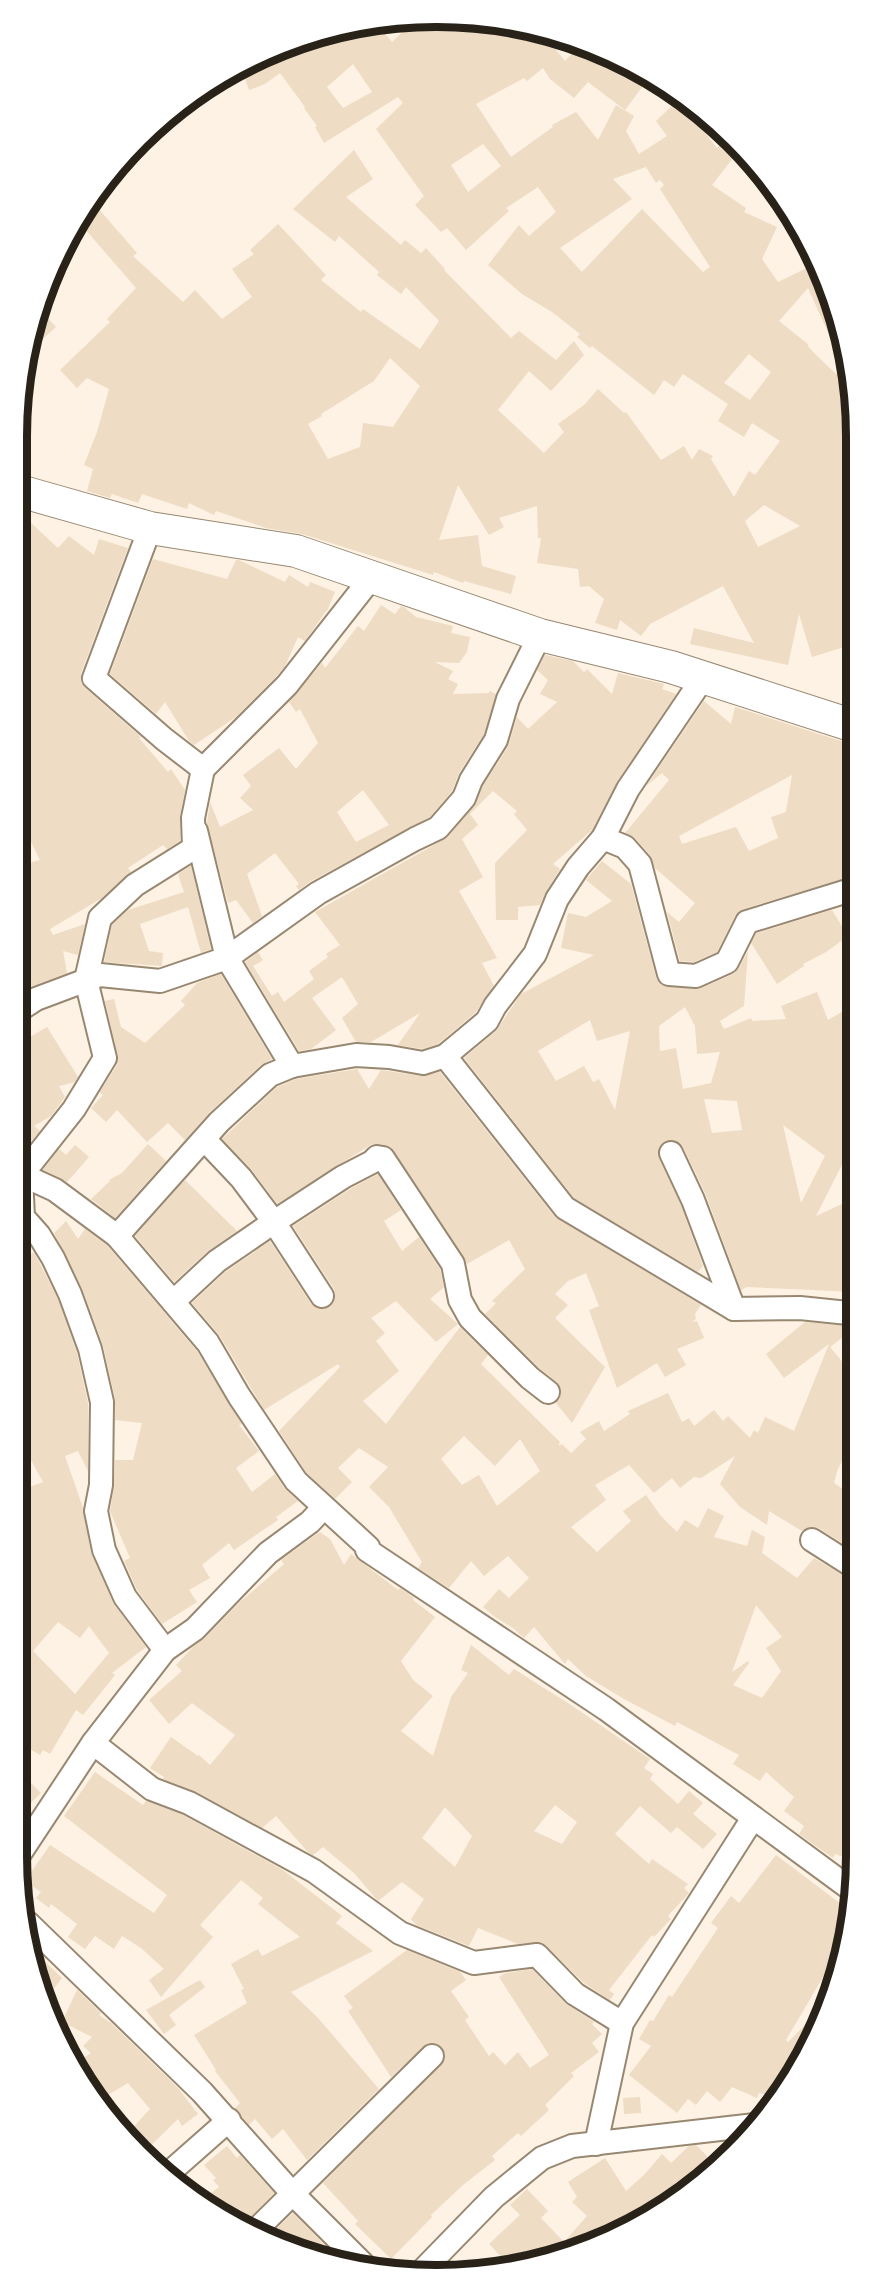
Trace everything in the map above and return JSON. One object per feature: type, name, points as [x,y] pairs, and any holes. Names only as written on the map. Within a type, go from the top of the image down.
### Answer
[{"type":"street","points":[[27,499],[150,528],[296,550],[540,635],[671,667],[846,718]]},
{"type":"street","points":[[150,528],[94,678],[164,739],[203,769]]},
{"type":"street","points":[[27,1165],[74,1109],[105,1058],[86,980],[100,918],[135,885],[194,848],[193,818],[203,769],[287,685],[372,577]]},
{"type":"street","points":[[27,1005],[36,999],[100,975],[160,981],[227,958],[318,893],[438,828],[464,798],[471,780],[496,740],[508,699],[540,635]]},
{"type":"street","points":[[117,1236],[219,1122],[270,1075],[292,1066],[356,1055],[389,1057],[423,1063],[445,1056],[487,1021],[495,1006],[535,954],[557,899],[578,867],[603,838],[628,789],[703,678]]},
{"type":"street","points":[[193,818],[227,958],[292,1066]]},
{"type":"street","points":[[603,838],[625,847],[640,864],[669,974],[696,976],[727,962],[747,922],[846,891]]},
{"type":"street","points":[[445,1056],[565,1208],[734,1309],[800,1308],[846,1313]]},
{"type":"street","points":[[205,1140],[241,1178],[274,1222],[322,1296]]},
{"type":"street","points":[[671,1154],[693,1200],[734,1309]]},
{"type":"street","points":[[174,1301],[217,1262],[274,1222],[377,1157],[383,1158],[453,1264],[460,1300],[470,1318],[530,1378],[548,1392]]},
{"type":"street","points":[[27,1178],[55,1190],[117,1236],[208,1343],[239,1396],[296,1481],[368,1547],[367,1550],[606,1708],[845,1885]]},
{"type":"street","points":[[27,1227],[39,1235],[53,1258],[70,1294],[90,1349],[102,1402],[101,1485],[96,1511],[104,1550],[126,1597],[165,1650]]},
{"type":"street","points":[[27,1843],[93,1743],[165,1650],[195,1629],[268,1553],[310,1522],[323,1508]]},
{"type":"street","points":[[812,1540],[846,1562]]},
{"type":"street","points":[[93,1743],[152,1789],[189,1803],[314,1871],[399,1933],[474,1963],[537,1955],[575,1994],[622,2023]]},
{"type":"street","points":[[596,2144],[622,2023],[753,1818]]},
{"type":"street","points":[[34,1929],[230,2120],[292,2193],[356,2257]]},
{"type":"street","points":[[260,2225],[432,2056]]},
{"type":"street","points":[[173,2169],[230,2120]]},
{"type":"street","points":[[428,2265],[494,2197],[542,2158],[572,2146],[744,2126]]},
{"type":"building","points":[[406,28],[473,29],[477,34],[482,30],[490,31],[542,41],[551,44],[565,61],[574,51],[618,69],[644,84],[625,110],[588,82],[574,98],[550,79],[543,68],[527,81],[524,78],[476,104],[511,157],[553,127],[552,125],[576,112],[598,140],[616,105],[634,116],[626,131],[639,154],[667,136],[656,121],[674,103],[694,119],[717,148],[721,142],[735,156],[712,185],[746,208],[744,212],[777,227],[762,259],[778,282],[809,267],[824,305],[836,348],[808,288],[779,321],[809,345],[807,345],[836,374],[840,371],[846,436],[846,646],[812,657],[799,614],[788,665],[690,644],[694,628],[754,643],[723,586],[650,624],[641,636],[620,620],[617,630],[595,623],[604,599],[589,586],[580,587],[578,569],[537,563],[541,538],[538,538],[537,506],[499,518],[504,527],[489,535],[458,485],[439,540],[478,535],[482,566],[516,576],[511,594],[464,581],[463,583],[434,572],[433,575],[302,534],[266,528],[216,511],[214,515],[189,503],[187,509],[142,494],[138,503],[112,494],[110,498],[87,491],[93,469],[84,465],[97,432],[109,389],[87,378],[77,388],[60,370],[110,322],[107,319],[136,288],[84,228],[97,207],[137,253],[133,256],[183,302],[195,290],[222,319],[252,297],[232,269],[254,254],[250,250],[278,224],[326,275],[321,280],[361,312],[363,309],[420,349],[439,321],[406,287],[401,294],[377,275],[379,272],[339,236],[335,242],[293,209],[354,150],[373,179],[346,197],[401,245],[405,240],[421,253],[426,248],[444,270],[511,338],[519,331],[556,360],[574,341],[584,355],[551,391],[529,371],[498,410],[544,453],[564,432],[558,424],[584,405],[598,389],[624,413],[626,412],[661,460],[684,446],[692,460],[699,449],[713,456],[711,459],[734,497],[749,471],[755,475],[780,441],[752,423],[744,437],[718,421],[728,404],[683,374],[674,387],[664,380],[654,395],[592,346],[590,348],[577,337],[580,334],[552,312],[522,294],[488,265],[519,225],[529,236],[556,212],[538,187],[506,208],[509,211],[466,250],[447,228],[441,232],[415,205],[424,196],[376,129],[403,103],[398,97],[324,143],[315,127],[317,126],[280,73],[265,84],[249,90],[244,76],[261,70],[259,67],[280,58],[331,41],[383,31],[392,42]],"holes":[[[353,64],[372,92],[343,108],[327,87]],[[483,144],[501,166],[468,192],[451,165]],[[646,167],[656,183],[660,180],[664,185],[660,189],[710,267],[703,272],[642,209],[582,272],[560,248],[632,199],[613,179]],[[749,354],[771,372],[750,400],[724,383]],[[390,358],[420,386],[393,427],[363,423],[360,447],[328,459],[308,424],[374,381]],[[764,505],[800,526],[758,547],[745,521]]]},
{"type":"building","points":[[46,316],[56,327],[38,343]]},
{"type":"building","points":[[30,522],[58,548],[69,536],[94,555],[99,539],[128,548],[81,673],[81,681],[85,688],[141,737],[139,738],[168,772],[171,769],[185,790],[180,816],[180,841],[167,849],[163,845],[128,868],[131,872],[102,898],[50,929],[53,935],[85,924],[78,955],[63,951],[67,973],[33,986],[27,986],[27,864],[40,860],[27,834],[27,525]]},
{"type":"building","points":[[153,559],[227,579],[236,560],[239,560],[285,582],[289,575],[308,587],[310,582],[335,592],[327,611],[305,641],[298,637],[285,666],[277,676],[236,717],[194,745],[189,741],[165,702],[156,714],[110,674]]},
{"type":"building","points":[[381,605],[395,614],[401,606],[416,617],[453,626],[451,633],[470,637],[467,652],[459,663],[435,662],[453,671],[448,679],[458,684],[453,694],[488,693],[490,691],[496,694],[484,734],[459,773],[452,791],[430,817],[311,881],[299,890],[296,886],[299,884],[275,853],[247,874],[262,916],[253,923],[236,900],[228,903],[207,823],[210,802],[220,827],[253,810],[240,798],[251,786],[243,775],[279,748],[296,769],[318,743],[300,709],[296,712],[289,702],[322,663],[325,668],[358,626],[364,631]],"holes":[[[363,790],[389,825],[356,842],[337,812]]]},
{"type":"building","points":[[545,655],[573,661],[584,672],[587,669],[612,694],[618,673],[664,684],[662,689],[676,694],[617,782],[592,830],[553,864],[560,869],[540,905],[518,907],[518,920],[496,920],[495,863],[527,830],[514,814],[517,811],[493,791],[470,814],[478,825],[462,839],[483,877],[459,891],[497,958],[482,963],[494,986],[476,1012],[438,1044],[422,1049],[398,1045],[420,1013],[371,1042],[356,1042],[342,1018],[358,1004],[342,977],[312,998],[336,1030],[311,1049],[299,1051],[245,962],[258,952],[263,960],[253,966],[272,996],[278,992],[284,1002],[314,979],[309,971],[328,957],[326,954],[340,945],[315,912],[448,837],[476,803],[483,786],[508,747],[517,717],[528,729],[557,702],[540,694],[548,680],[537,670]]},
{"type":"building","points":[[704,701],[731,724],[735,707],[846,743],[846,878],[743,909],[735,916],[717,952],[694,962],[680,961],[667,912],[679,922],[695,903],[655,868],[650,855],[635,838],[625,833],[669,780],[662,773],[647,785]],"holes":[[[792,775],[786,812],[771,817],[778,838],[749,851],[736,827],[682,844],[679,836]]]},
{"type":"building","points":[[602,861],[631,884],[656,977],[661,985],[702,988],[733,974],[748,951],[744,1006],[720,1021],[724,1029],[751,1018],[752,1021],[786,1019],[781,1006],[817,992],[828,1020],[845,1010],[846,1012],[846,1157],[816,1216],[846,1202],[846,1237],[843,1238],[846,1244],[846,1292],[747,1287],[741,1290],[706,1195],[683,1147],[678,1142],[666,1141],[660,1146],[659,1158],[681,1205],[703,1266],[698,1272],[574,1198],[464,1058],[496,1031],[521,994],[594,955],[561,948],[568,913],[586,917],[612,901],[586,880]],"holes":[[[685,1007],[695,1026],[697,1054],[720,1052],[711,1083],[683,1089],[676,1048],[660,1051],[659,1026]],[[590,1020],[597,1041],[630,1031],[615,1110],[599,1079],[593,1082],[584,1066],[556,1081],[538,1051]],[[704,1099],[737,1101],[742,1130],[712,1133]],[[783,1125],[825,1156],[801,1203]]]},
{"type":"building","points":[[191,866],[211,949],[201,953],[188,907],[140,924],[149,951],[163,953],[162,966],[104,962],[112,925],[128,910],[184,892],[178,874]]},
{"type":"building","points":[[832,910],[846,933],[846,937],[826,952],[803,964],[804,966],[777,984],[751,943],[756,933]]},
{"type":"building","points":[[221,974],[272,1059],[261,1065],[210,1112],[185,1140],[168,1123],[147,1142],[117,1110],[106,1122],[91,1108],[103,1095],[100,1092],[117,1065],[118,1056],[105,1001],[114,999],[121,1027],[145,1043],[185,1005],[181,1001],[197,983]]},
{"type":"building","points":[[47,1027],[78,1077],[75,1082],[59,1086],[65,1097],[51,1116],[34,1126],[40,1131],[27,1146],[27,1039]]},
{"type":"building","points":[[357,1069],[369,1089],[381,1070],[421,1076],[440,1072],[555,1217],[701,1305],[695,1314],[696,1319],[691,1322],[697,1321],[704,1338],[677,1349],[686,1365],[665,1377],[657,1363],[617,1388],[589,1310],[599,1306],[586,1273],[568,1281],[555,1294],[568,1305],[555,1318],[605,1367],[572,1423],[556,1403],[561,1393],[557,1382],[539,1368],[485,1314],[496,1303],[492,1301],[525,1269],[509,1240],[467,1264],[391,1147],[372,1144],[277,1204],[252,1170],[222,1139],[277,1087],[296,1079]]},
{"type":"building","points":[[148,1144],[166,1161],[115,1218],[91,1199],[109,1180],[122,1173]]},
{"type":"building","points":[[75,1145],[89,1157],[67,1182],[43,1170],[59,1149],[66,1155]]},
{"type":"building","points":[[378,1174],[401,1210],[384,1221],[402,1251],[419,1237],[440,1269],[444,1287],[430,1299],[458,1324],[436,1342],[396,1301],[371,1318],[385,1333],[376,1341],[399,1371],[363,1401],[386,1424],[460,1327],[488,1355],[481,1364],[560,1442],[558,1446],[562,1444],[571,1453],[586,1439],[580,1432],[599,1421],[604,1431],[630,1414],[628,1411],[668,1393],[682,1422],[689,1418],[694,1426],[714,1410],[723,1421],[728,1416],[750,1438],[754,1430],[758,1433],[765,1417],[794,1431],[829,1344],[784,1378],[766,1354],[805,1322],[846,1326],[846,1335],[830,1347],[846,1366],[846,1453],[834,1483],[846,1491],[846,1546],[819,1528],[812,1527],[802,1531],[769,1511],[767,1525],[740,1507],[720,1484],[735,1456],[701,1478],[694,1477],[680,1488],[672,1478],[654,1493],[629,1465],[595,1485],[606,1500],[571,1527],[597,1552],[631,1521],[623,1511],[646,1495],[661,1516],[677,1532],[685,1520],[698,1528],[708,1508],[724,1516],[714,1537],[747,1546],[752,1530],[765,1537],[762,1553],[797,1578],[814,1558],[846,1577],[846,1858],[835,1854],[833,1858],[799,1834],[804,1826],[784,1811],[794,1797],[766,1772],[760,1781],[733,1764],[739,1755],[677,1722],[675,1726],[624,1699],[586,1676],[568,1659],[565,1664],[534,1627],[524,1638],[483,1607],[499,1589],[509,1598],[529,1578],[508,1556],[484,1576],[471,1561],[449,1588],[418,1568],[422,1562],[389,1507],[369,1487],[388,1467],[359,1448],[338,1468],[352,1482],[335,1499],[306,1472],[279,1431],[340,1367],[338,1364],[264,1410],[220,1336],[192,1303],[225,1272],[270,1241],[311,1304],[322,1309],[330,1307],[334,1302],[334,1289],[293,1226],[350,1189]],"holes":[[[464,1436],[495,1466],[520,1439],[540,1471],[497,1506],[479,1475],[462,1485],[441,1459]],[[756,1605],[782,1637],[766,1648],[781,1671],[762,1698],[733,1685],[749,1663],[748,1661],[732,1672]]]},
{"type":"building","points":[[185,1180],[237,1231],[208,1251],[174,1282],[135,1236]]},
{"type":"building","points":[[66,1221],[78,1239],[85,1229],[108,1246],[197,1351],[242,1424],[239,1425],[259,1451],[236,1468],[252,1492],[275,1474],[285,1489],[298,1501],[276,1517],[278,1520],[234,1550],[229,1543],[202,1565],[210,1578],[189,1590],[197,1602],[162,1624],[137,1590],[124,1561],[130,1558],[110,1511],[115,1460],[133,1460],[142,1423],[115,1420],[115,1399],[103,1345],[82,1288],[54,1233]]},
{"type":"building","points":[[34,1252],[58,1299],[77,1353],[88,1403],[88,1471],[78,1451],[65,1456],[83,1508],[91,1553],[113,1603],[146,1647],[112,1673],[115,1675],[83,1715],[76,1710],[50,1754],[43,1750],[40,1755],[27,1747],[27,1488],[43,1482],[27,1453],[27,1258]],"holes":[[[58,1622],[80,1638],[89,1626],[109,1653],[75,1694],[33,1651]]]},
{"type":"building","points":[[320,1532],[330,1539],[344,1565],[351,1554],[398,1590],[400,1588],[414,1598],[413,1600],[435,1617],[401,1661],[413,1680],[433,1696],[401,1731],[433,1756],[451,1697],[468,1673],[461,1670],[471,1645],[509,1675],[514,1669],[650,1759],[644,1768],[653,1774],[650,1779],[678,1804],[689,1791],[703,1803],[693,1814],[717,1834],[703,1849],[677,1827],[671,1833],[640,1806],[615,1834],[649,1864],[652,1859],[688,1884],[684,1888],[689,1893],[668,1916],[671,1919],[654,1937],[652,1935],[609,1990],[614,1994],[610,2000],[584,1983],[542,1942],[518,1944],[478,1928],[469,1946],[416,1925],[411,1919],[424,1899],[402,1882],[378,1901],[354,1873],[323,1847],[313,1855],[308,1852],[276,1816],[262,1828],[195,1791],[163,1779],[164,1777],[150,1768],[171,1737],[210,1765],[235,1735],[192,1703],[169,1724],[149,1700],[182,1671],[176,1665],[193,1647],[284,1564],[281,1560]],"holes":[[[555,1805],[577,1822],[562,1844],[534,1831]],[[445,1807],[472,1836],[455,1867],[422,1838]]]},
{"type":"building","points":[[95,1772],[143,1805],[146,1801],[183,1815],[283,1870],[342,1916],[336,1923],[373,1951],[291,1992],[318,2018],[379,2089],[307,2160],[283,2129],[272,2139],[255,2119],[249,2125],[235,2108],[240,2103],[215,2071],[194,2035],[247,2003],[241,1990],[244,1989],[231,1964],[258,1949],[262,1956],[300,1937],[258,1904],[263,1898],[241,1880],[200,1925],[213,1937],[161,1997],[149,1980],[164,1969],[141,1948],[122,1936],[114,1949],[95,1936],[85,1949],[68,1937],[77,1924],[51,1904],[49,1908],[36,1898],[41,1892],[28,1883],[28,1877],[50,1845],[154,1913],[167,1895],[64,1816]]},
{"type":"building","points":[[27,1779],[41,1793],[27,1806]]},
{"type":"building","points":[[776,1855],[842,1905],[832,1961],[786,2040],[788,2042],[813,2017],[791,2060],[768,2095],[759,2093],[757,2098],[732,2087],[720,2102],[707,2091],[696,2105],[688,2099],[677,2113],[629,2075],[651,2046],[639,2039],[669,1995],[672,1997],[718,1928],[711,1923],[731,1896],[739,1903]]},
{"type":"building","points":[[407,1950],[460,1972],[466,1980],[451,1991],[469,2017],[465,2020],[489,2056],[493,2052],[505,2065],[518,2052],[530,2068],[549,2055],[499,1977],[506,1973],[532,1969],[566,2004],[594,2022],[592,2024],[602,2034],[592,2043],[599,2052],[571,2073],[574,2076],[545,2105],[549,2110],[521,2136],[518,2133],[492,2156],[495,2160],[463,2185],[431,2215],[432,2217],[391,2259],[355,2224],[358,2221],[323,2183],[445,2060],[442,2047],[435,2043],[428,2043],[391,2077],[348,2011],[353,2008],[344,1996]]},
{"type":"building","points":[[40,1957],[62,1978],[51,1992]]},
{"type":"building","points":[[200,1980],[205,1987],[169,2015],[176,2025],[164,2034],[146,2010]]},
{"type":"building","points":[[77,1990],[101,2013],[99,2015],[111,2023],[178,2088],[198,2114],[182,2126],[178,2119],[149,2147],[132,2129],[150,2109],[128,2083],[106,2096],[81,2059],[91,2053],[83,2046],[92,2037],[62,2022]]},
{"type":"building","points":[[640,2097],[641,2113],[624,2114],[623,2098]]},
{"type":"building","points":[[696,2145],[711,2160],[664,2196],[618,2223],[568,2243],[516,2257],[503,2259],[489,2244],[520,2215],[510,2205],[527,2189],[548,2211],[541,2218],[564,2242],[587,2216],[572,2202],[577,2197],[568,2182],[605,2158],[626,2191],[662,2154],[671,2163],[689,2146]]},
{"type":"building","points":[[227,2146],[237,2158],[240,2155],[274,2193],[248,2219],[208,2195],[219,2187],[213,2180],[216,2178],[204,2165]]},
{"type":"building","points":[[293,2213],[329,2250],[305,2243],[274,2231]]}]
